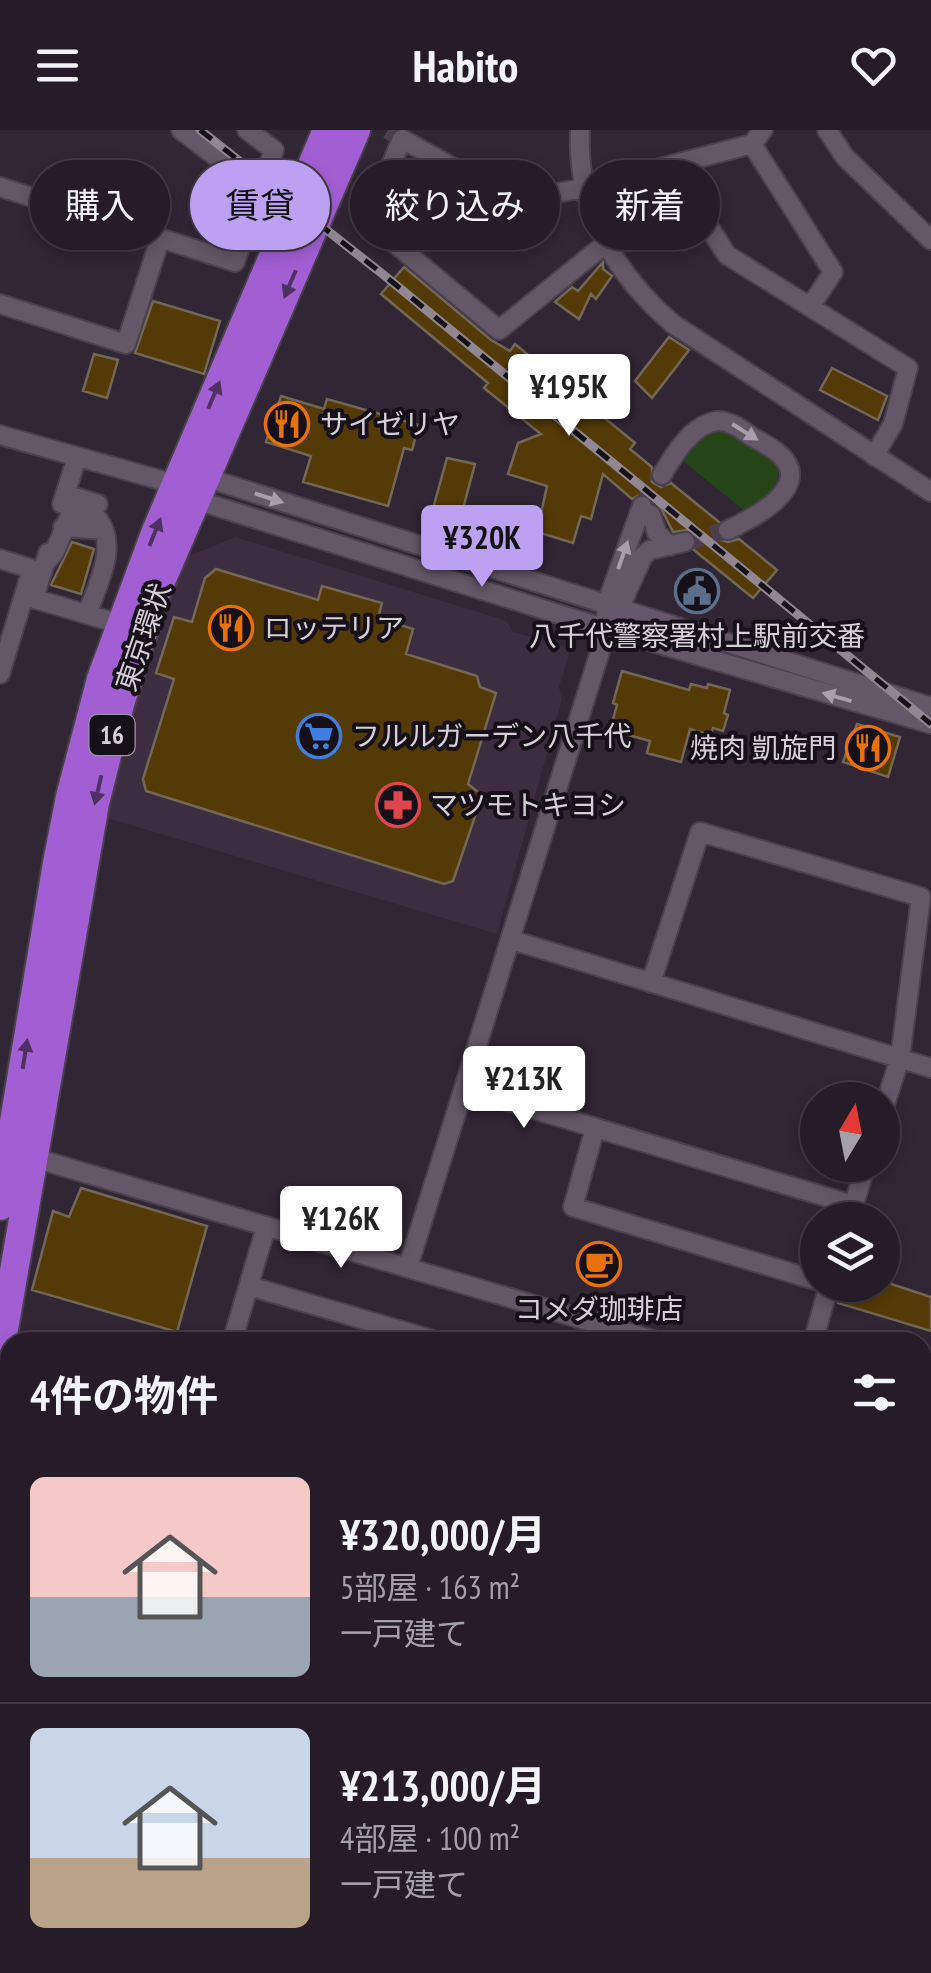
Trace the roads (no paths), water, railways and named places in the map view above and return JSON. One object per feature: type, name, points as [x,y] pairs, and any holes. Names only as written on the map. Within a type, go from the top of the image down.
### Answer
[{"type":"highway","name":"東京環状","points":[[0,1206],[120,704],[192,487],[328,130]]},
{"type":"highway","name":"東京環状","points":[[2,1332],[15,1152],[70,796],[101,680],[100,618],[192,487],[356,130]]},
{"type":"street","points":[[180,130],[220,160]]},
{"type":"street","points":[[248,130],[274,150],[270,160]]},
{"type":"street","points":[[580,130],[582,160]]},
{"type":"street","points":[[827,130],[845,157],[931,240]]},
{"type":"street","points":[[687,160],[757,137],[833,272],[810,307]]},
{"type":"street","points":[[580,189],[513,201],[402,139],[367,220],[499,330],[598,250]]},
{"type":"street","points":[[0,188],[30,198]]},
{"type":"street","points":[[720,244],[727,255],[908,368],[893,424],[874,456]]},
{"type":"street","points":[[0,304],[126,344],[156,250]]},
{"type":"street","points":[[196,250],[236,262],[240,250]]},
{"type":"street","points":[[609,250],[641,296],[672,324],[931,492]]},
{"type":"street","points":[[662,475],[678,448],[704,426],[716,422],[729,422],[780,454],[788,465],[789,478],[780,498],[763,514],[728,530]]},
{"type":"street","points":[[0,435],[613,607],[931,707]]},
{"type":"street","points":[[0,674],[44,563],[77,457]]},
{"type":"street","points":[[192,487],[607,629],[931,724]]},
{"type":"street","points":[[65,494],[101,506],[112,529],[114,559],[100,618]]},
{"type":"street","points":[[408,1267],[613,607],[647,510],[657,533],[677,544],[650,550],[643,556],[613,607]]},
{"type":"street","points":[[44,563],[54,553],[70,515],[90,511],[104,530],[108,554],[100,618]]},
{"type":"street","points":[[0,560],[32,569],[29,597]]},
{"type":"street","points":[[29,597],[100,618]]},
{"type":"street","points":[[652,984],[696,836],[707,832],[920,897],[900,1058],[892,1082]]},
{"type":"street","points":[[512,940],[931,1068]]},
{"type":"street","points":[[466,1089],[821,1202]]},
{"type":"street","points":[[596,1128],[573,1207],[800,1276]]},
{"type":"street","points":[[15,1152],[626,1332]]},
{"type":"street","points":[[235,1332],[266,1227]]},
{"type":"street","points":[[249,1286],[406,1332]]},
{"type":"street","points":[[816,1332],[824,1302]]},
{"type":"tunnel","points":[[388,130],[402,139]]},
{"type":"tunnel","points":[[642,506],[662,475]]},
{"type":"tunnel","points":[[685,542],[728,530]]},
{"type":"railway","points":[[200,130],[385,276],[931,724]]},
{"type":"place","name":"サイゼリヤ","points":[[287,424]]},
{"type":"place","name":"八千代警察署村上駅前交番","points":[[697,591]]},
{"type":"place","name":"ロッテリア","points":[[231,628]]},
{"type":"place","name":"フルルガーデン八千代","points":[[319,736]]},
{"type":"place","name":"焼肉 凱旋門","points":[[868,748]]},
{"type":"place","name":"マツモトキヨシ","points":[[398,805]]},
{"type":"place","name":"コメダ珈琲店","points":[[599,1264]]}]
